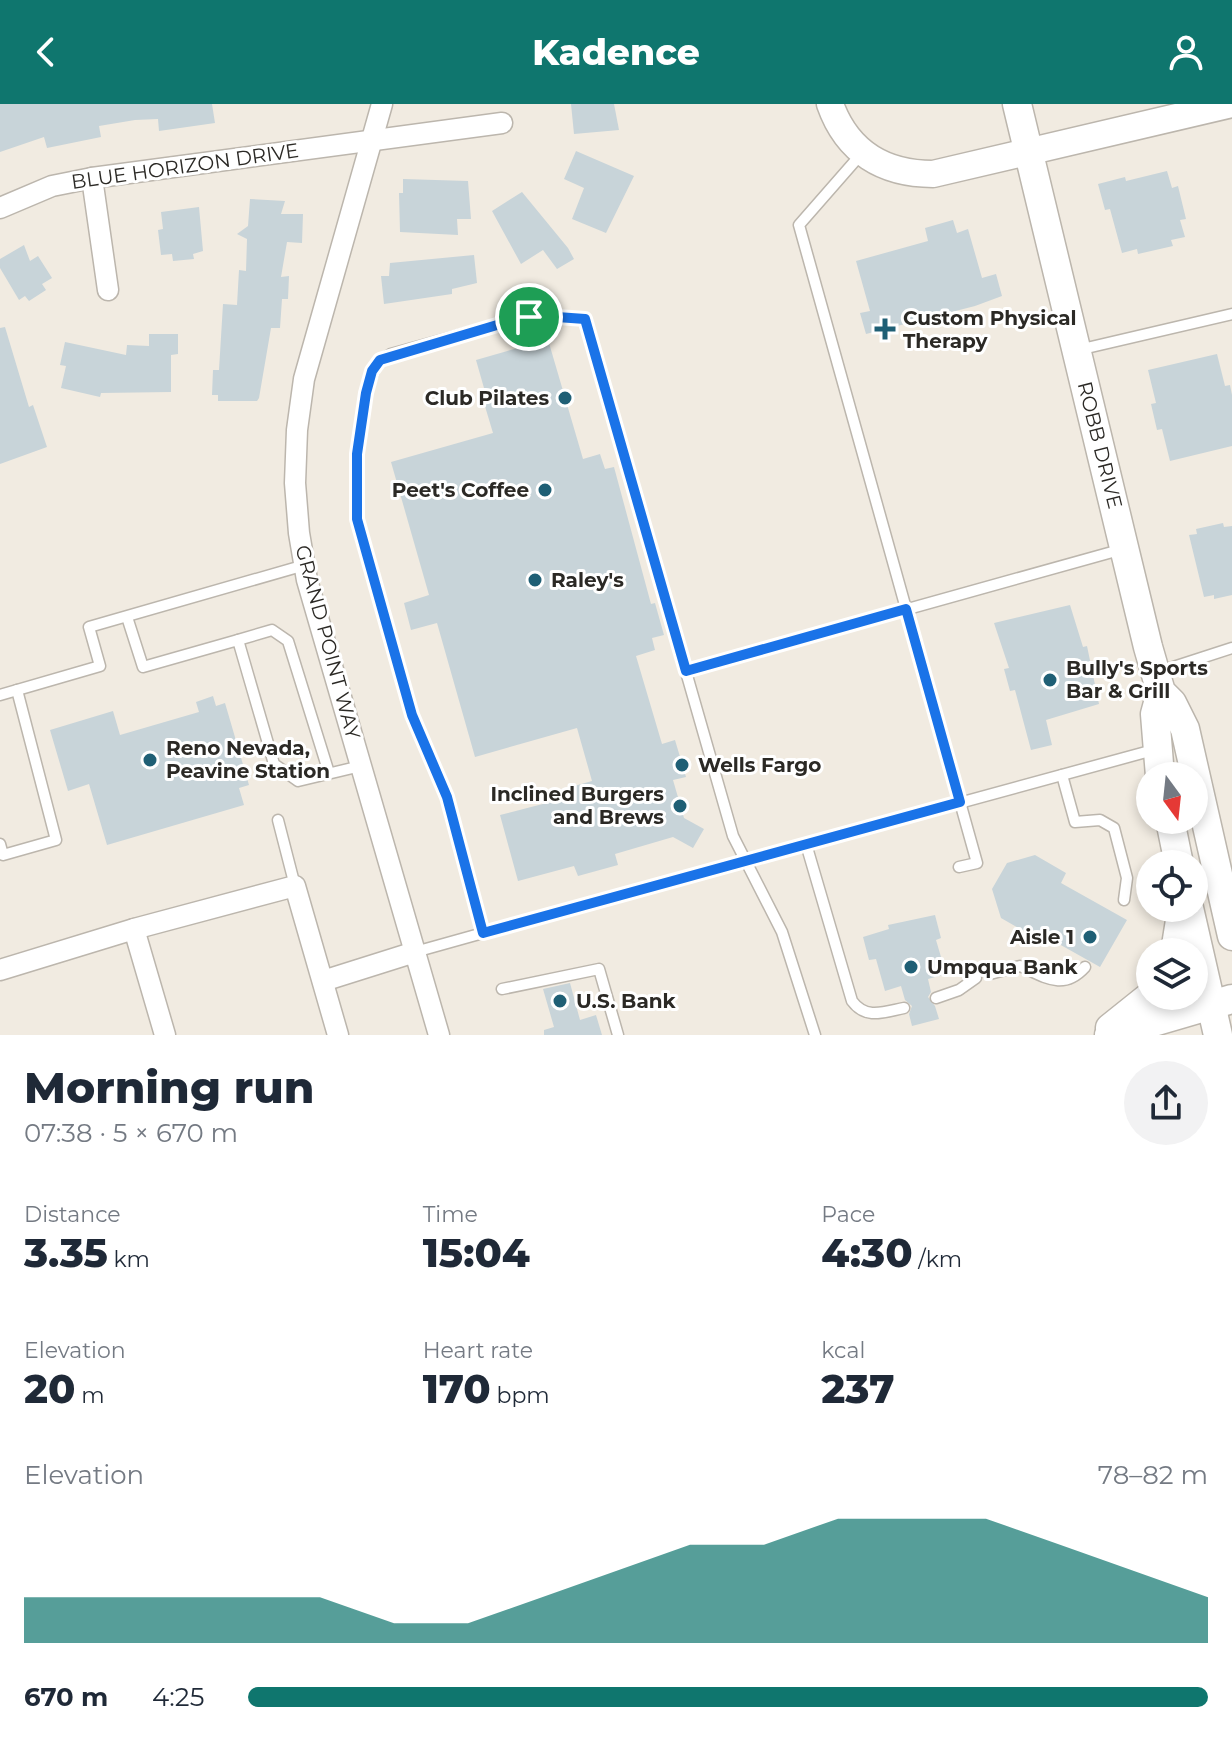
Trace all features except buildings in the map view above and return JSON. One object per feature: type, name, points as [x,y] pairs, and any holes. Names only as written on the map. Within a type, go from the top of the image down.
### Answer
[{"type":"main road","name":"ROBB DRIVE","points":[[1017,104],[1158,683],[1155,714],[1158,762]]},
{"type":"main road","name":"ROBB DRIVE","points":[[1158,683],[1182,721],[1192,762]]},
{"type":"main road","points":[[1208,818],[1219,833],[1232,871]]},
{"type":"main road","name":"ROBB DRIVE","points":[[1208,828],[1232,936]]},
{"type":"main road","points":[[1194,922],[1222,1002],[1218,1035]]},
{"type":"main road","points":[[1109,1035],[1222,1002]]},
{"type":"main road","points":[[1100,1035],[1136,1007]]},
{"type":"street","name":"GRAND POINT WAY","points":[[382,104],[304,379],[297,430],[295,483],[305,565],[439,1035]]},
{"type":"street","points":[[830,104],[838,125],[862,153],[889,169],[933,174],[1232,104]]},
{"type":"street","name":"BLUE HORIZON DRIVE","points":[[0,208],[52,186],[92,178],[502,123]]},
{"type":"street","points":[[92,178],[108,290]]},
{"type":"street","points":[[0,970],[134,929],[295,886],[338,1035]]},
{"type":"street","points":[[134,929],[165,1035]]},
{"type":"street","points":[[323,981],[415,952]]},
{"type":"lane","points":[[862,153],[799,225],[977,863],[959,867]]},
{"type":"lane","points":[[1077,350],[1232,314]]},
{"type":"lane","points":[[483,933],[447,797],[412,715],[357,519],[357,454],[364,405],[372,371],[380,360],[517,319],[543,316],[585,319],[733,836],[782,932],[815,1035]]},
{"type":"lane","points":[[686,671],[1125,548]]},
{"type":"lane","points":[[0,695],[100,666],[89,627],[305,565]]},
{"type":"lane","points":[[127,617],[143,667],[272,630],[288,641],[329,773]]},
{"type":"lane","points":[[238,640],[274,764],[298,781],[361,766]]},
{"type":"lane","points":[[1158,683],[1232,648]]},
{"type":"lane","points":[[0,844],[3,855],[56,840],[17,690]]},
{"type":"lane","points":[[415,952],[1062,775],[1136,765]]},
{"type":"lane","points":[[1062,775],[1075,822],[1089,819],[1107,822],[1117,834],[1127,878],[1124,900]]},
{"type":"lane","points":[[278,820],[295,886]]},
{"type":"lane","points":[[806,844],[852,1001],[859,1010],[874,1014],[904,1008]]},
{"type":"lane","points":[[990,974],[1020,966],[1053,982],[1075,976],[1085,967]]},
{"type":"lane","points":[[502,989],[599,969],[618,1035]]},
{"type":"lane","points":[[936,998],[959,990],[976,978]]},
{"type":"place","name":"Custom Physical Therapy","points":[[885,329]]},
{"type":"place","name":"Club Pilates","points":[[565,398]]},
{"type":"place","name":"Peet's Coffee","points":[[545,490]]},
{"type":"place","name":"Raley's","points":[[535,580]]},
{"type":"place","name":"Bully's Sports Bar & Grill","points":[[1050,680]]},
{"type":"place","name":"Reno Nevada, Peavine Station","points":[[150,760]]},
{"type":"place","name":"Wells Fargo","points":[[682,765]]},
{"type":"place","name":"Inclined Burgers and Brews","points":[[680,806]]},
{"type":"place","name":"Aisle 1","points":[[1090,937]]},
{"type":"place","name":"Umpqua Bank","points":[[911,967]]},
{"type":"place","name":"U.S. Bank","points":[[560,1001]]},
{"type":"route","points":[[529,317],[585,319],[686,671],[906,609],[960,802],[483,933],[447,797],[412,715],[360,534],[355,496],[357,454],[366,393],[372,371],[380,360],[391,354],[529,317]]}]
